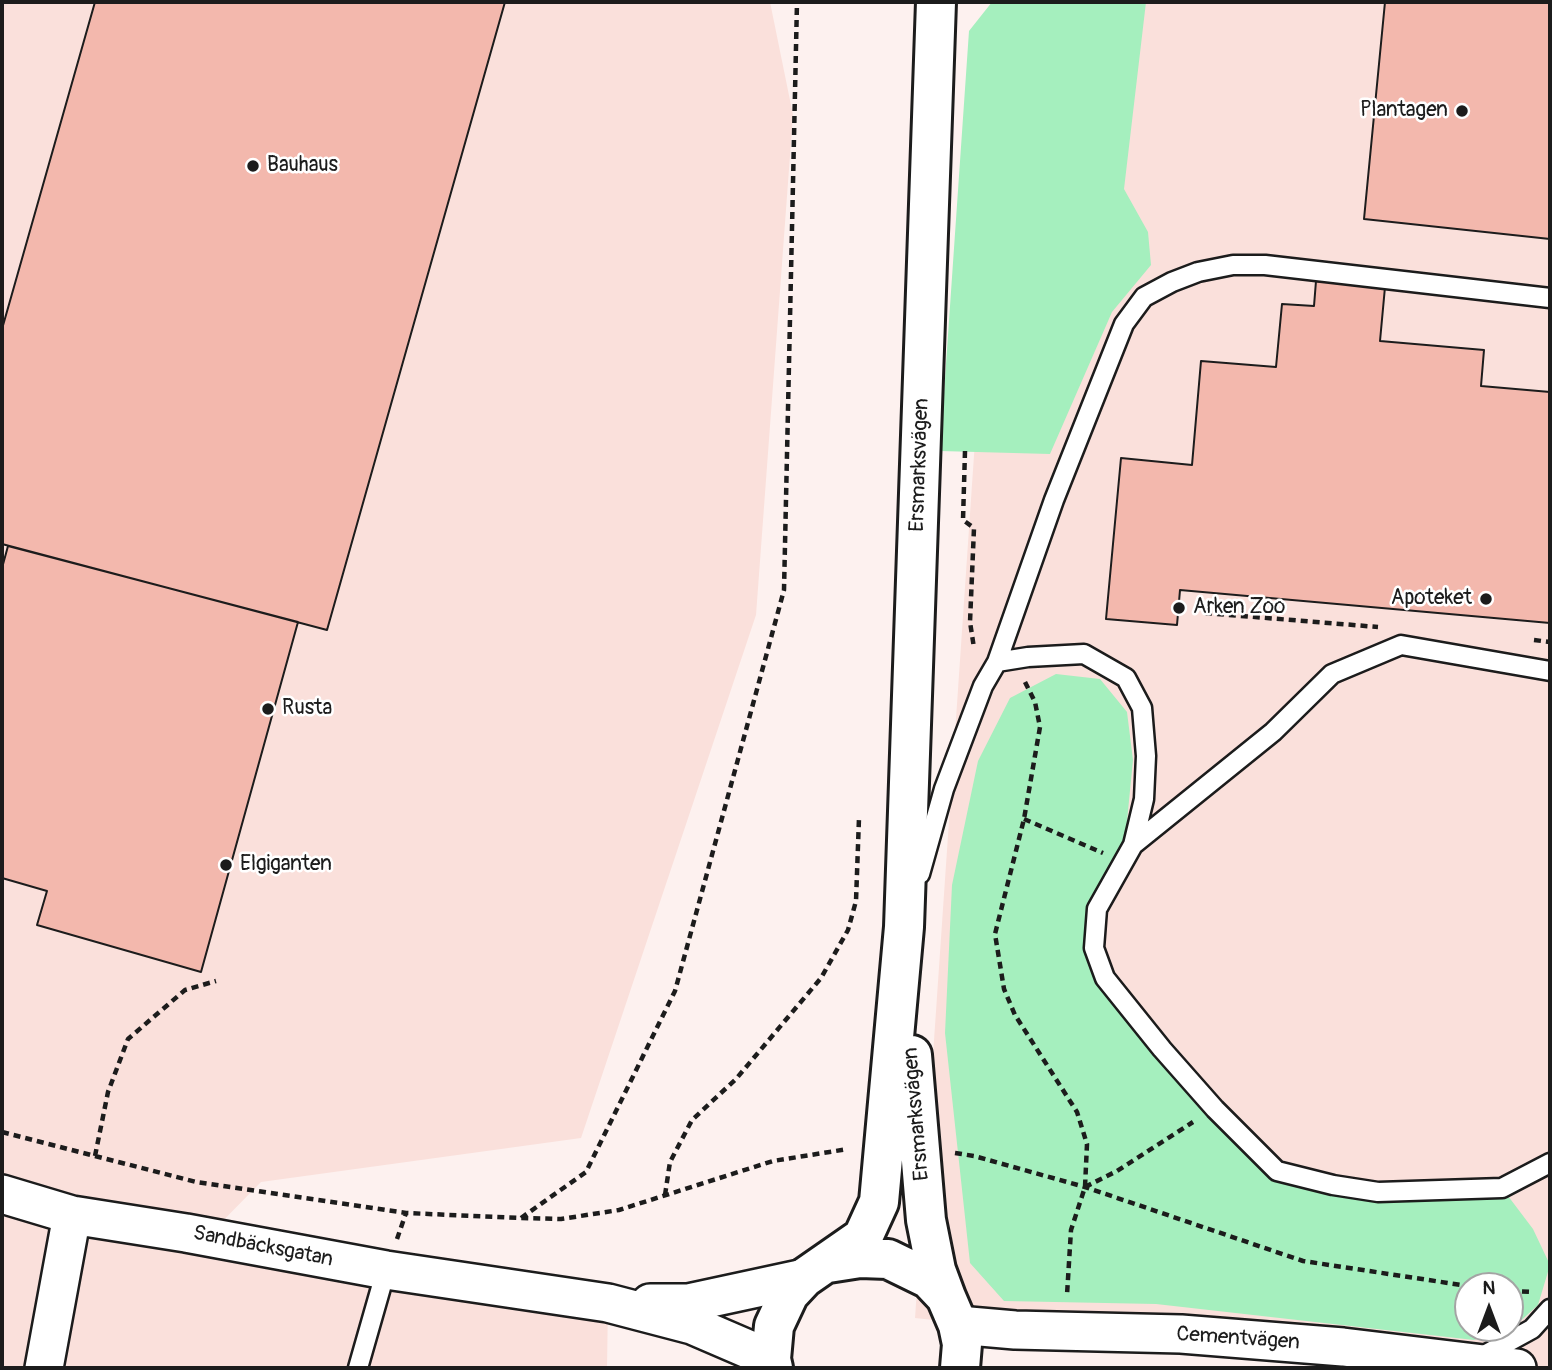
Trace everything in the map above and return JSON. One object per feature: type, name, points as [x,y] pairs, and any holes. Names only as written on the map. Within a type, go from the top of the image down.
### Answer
[{"type":"main road","name":"Ersmarksvägen","points":[[772,1364],[774,1326],[789,1294],[816,1270],[863,1237],[879,1202],[904,928],[936,2]]},
{"type":"main road","name":"Ersmarksvägen","points":[[904,928],[915,1108],[926,1220],[936,1270],[962,1344],[960,1368]]},
{"type":"main road","points":[[816,1270],[860,1258],[888,1259],[929,1279],[952,1311]]},
{"type":"street","name":"Sandbäcksgatan","points":[[2,1194],[72,1215],[386,1270],[608,1303]]},
{"type":"street","points":[[44,1368],[72,1215]]},
{"type":"street","points":[[608,1303],[688,1303],[816,1270]]},
{"type":"street","points":[[608,1303],[692,1325],[772,1364]]},
{"type":"street","name":"Cementvägen","points":[[952,1311],[1015,1330],[1181,1334],[1343,1347],[1517,1368]]},
{"type":"lane","points":[[904,928],[944,789],[984,686],[997,662],[1054,500],[1124,324],[1144,297],[1198,272],[1233,265],[1265,265],[1550,298]]},
{"type":"lane","points":[[1133,845],[1273,732],[1332,674],[1401,645],[1550,671]]},
{"type":"lane","points":[[997,662],[1028,656],[1084,654],[1126,678],[1142,708],[1146,756],[1144,799],[1133,845],[1097,909],[1094,948],[1105,978],[1162,1049],[1215,1109],[1277,1171],[1334,1185],[1378,1192],[1502,1188],[1550,1163]]},
{"type":"lane","points":[[358,1368],[386,1270]]},
{"type":"lane","points":[[1469,1363],[1532,1329],[1550,1309]]},
{"type":"path","points":[[521,1218],[586,1172],[675,991],[784,590],[797,2]]},
{"type":"path","points":[[965,451],[963,520],[974,528],[970,622],[974,648],[1023,679],[1035,702],[1040,727],[1024,819],[995,934],[1004,989],[1015,1015],[1077,1112],[1087,1144],[1085,1187],[1072,1230],[1067,1295]]},
{"type":"path","points":[[665,1195],[670,1162],[692,1120],[736,1079],[821,978],[848,930],[856,901],[859,818]]},
{"type":"path","points":[[1024,819],[1123,862]]},
{"type":"path","points":[[95,1156],[108,1092],[128,1039],[185,990],[216,981]]},
{"type":"path","points":[[1085,1187],[1116,1171],[1215,1109]]},
{"type":"path","points":[[2,1132],[196,1182],[406,1213],[561,1219],[619,1210],[773,1161],[849,1149]]},
{"type":"path","points":[[946,1152],[974,1156],[1085,1187],[1303,1261],[1454,1284]]},
{"type":"shaded area","points":[[2,2],[770,2],[793,115],[756,615],[581,1138],[261,1182],[208,1236],[608,1303],[607,1368],[2,1368]]},
{"type":"shaded area","points":[[1005,2],[1550,2],[1550,1368],[1374,1368],[915,1318]]},
{"type":"green space","points":[[992,2],[1146,2],[1124,189],[1148,232],[1151,265],[1112,312],[1050,454],[940,451],[969,31]]},
{"type":"green space","points":[[1056,674],[1100,679],[1127,712],[1133,760],[1123,862],[1097,909],[1105,978],[1277,1171],[1333,1185],[1502,1188],[1533,1229],[1550,1265],[1538,1305],[1524,1318],[1524,1272],[1454,1272],[1454,1338],[1156,1304],[1004,1301],[970,1263],[945,1033],[952,885],[978,761],[1010,698]]},
{"type":"building","name":"Bauhaus","points":[[95,2],[505,2],[327,630],[2,544],[2,329]]},
{"type":"building","name":"Plantagen","points":[[1385,2],[1550,2],[1550,239],[1364,219]]},
{"type":"building","points":[[1316,281],[1385,287],[1380,341],[1484,350],[1481,386],[1550,392],[1550,623],[1180,590],[1177,625],[1106,619],[1121,458],[1192,465],[1201,361],[1276,367],[1282,304],[1314,306]]},
{"type":"building","points":[[8,546],[298,622],[201,972],[37,925],[47,891],[2,878],[2,568]]},
{"type":"place","name":"Plantagen","points":[[1462,111]]},
{"type":"place","name":"Bauhaus","points":[[253,166]]},
{"type":"place","name":"Apoteket","points":[[1486,599]]},
{"type":"place","name":"Arken Zoo","points":[[1179,608]]},
{"type":"place","name":"Rusta","points":[[268,709]]},
{"type":"place","name":"Elgiganten","points":[[226,865]]}]
